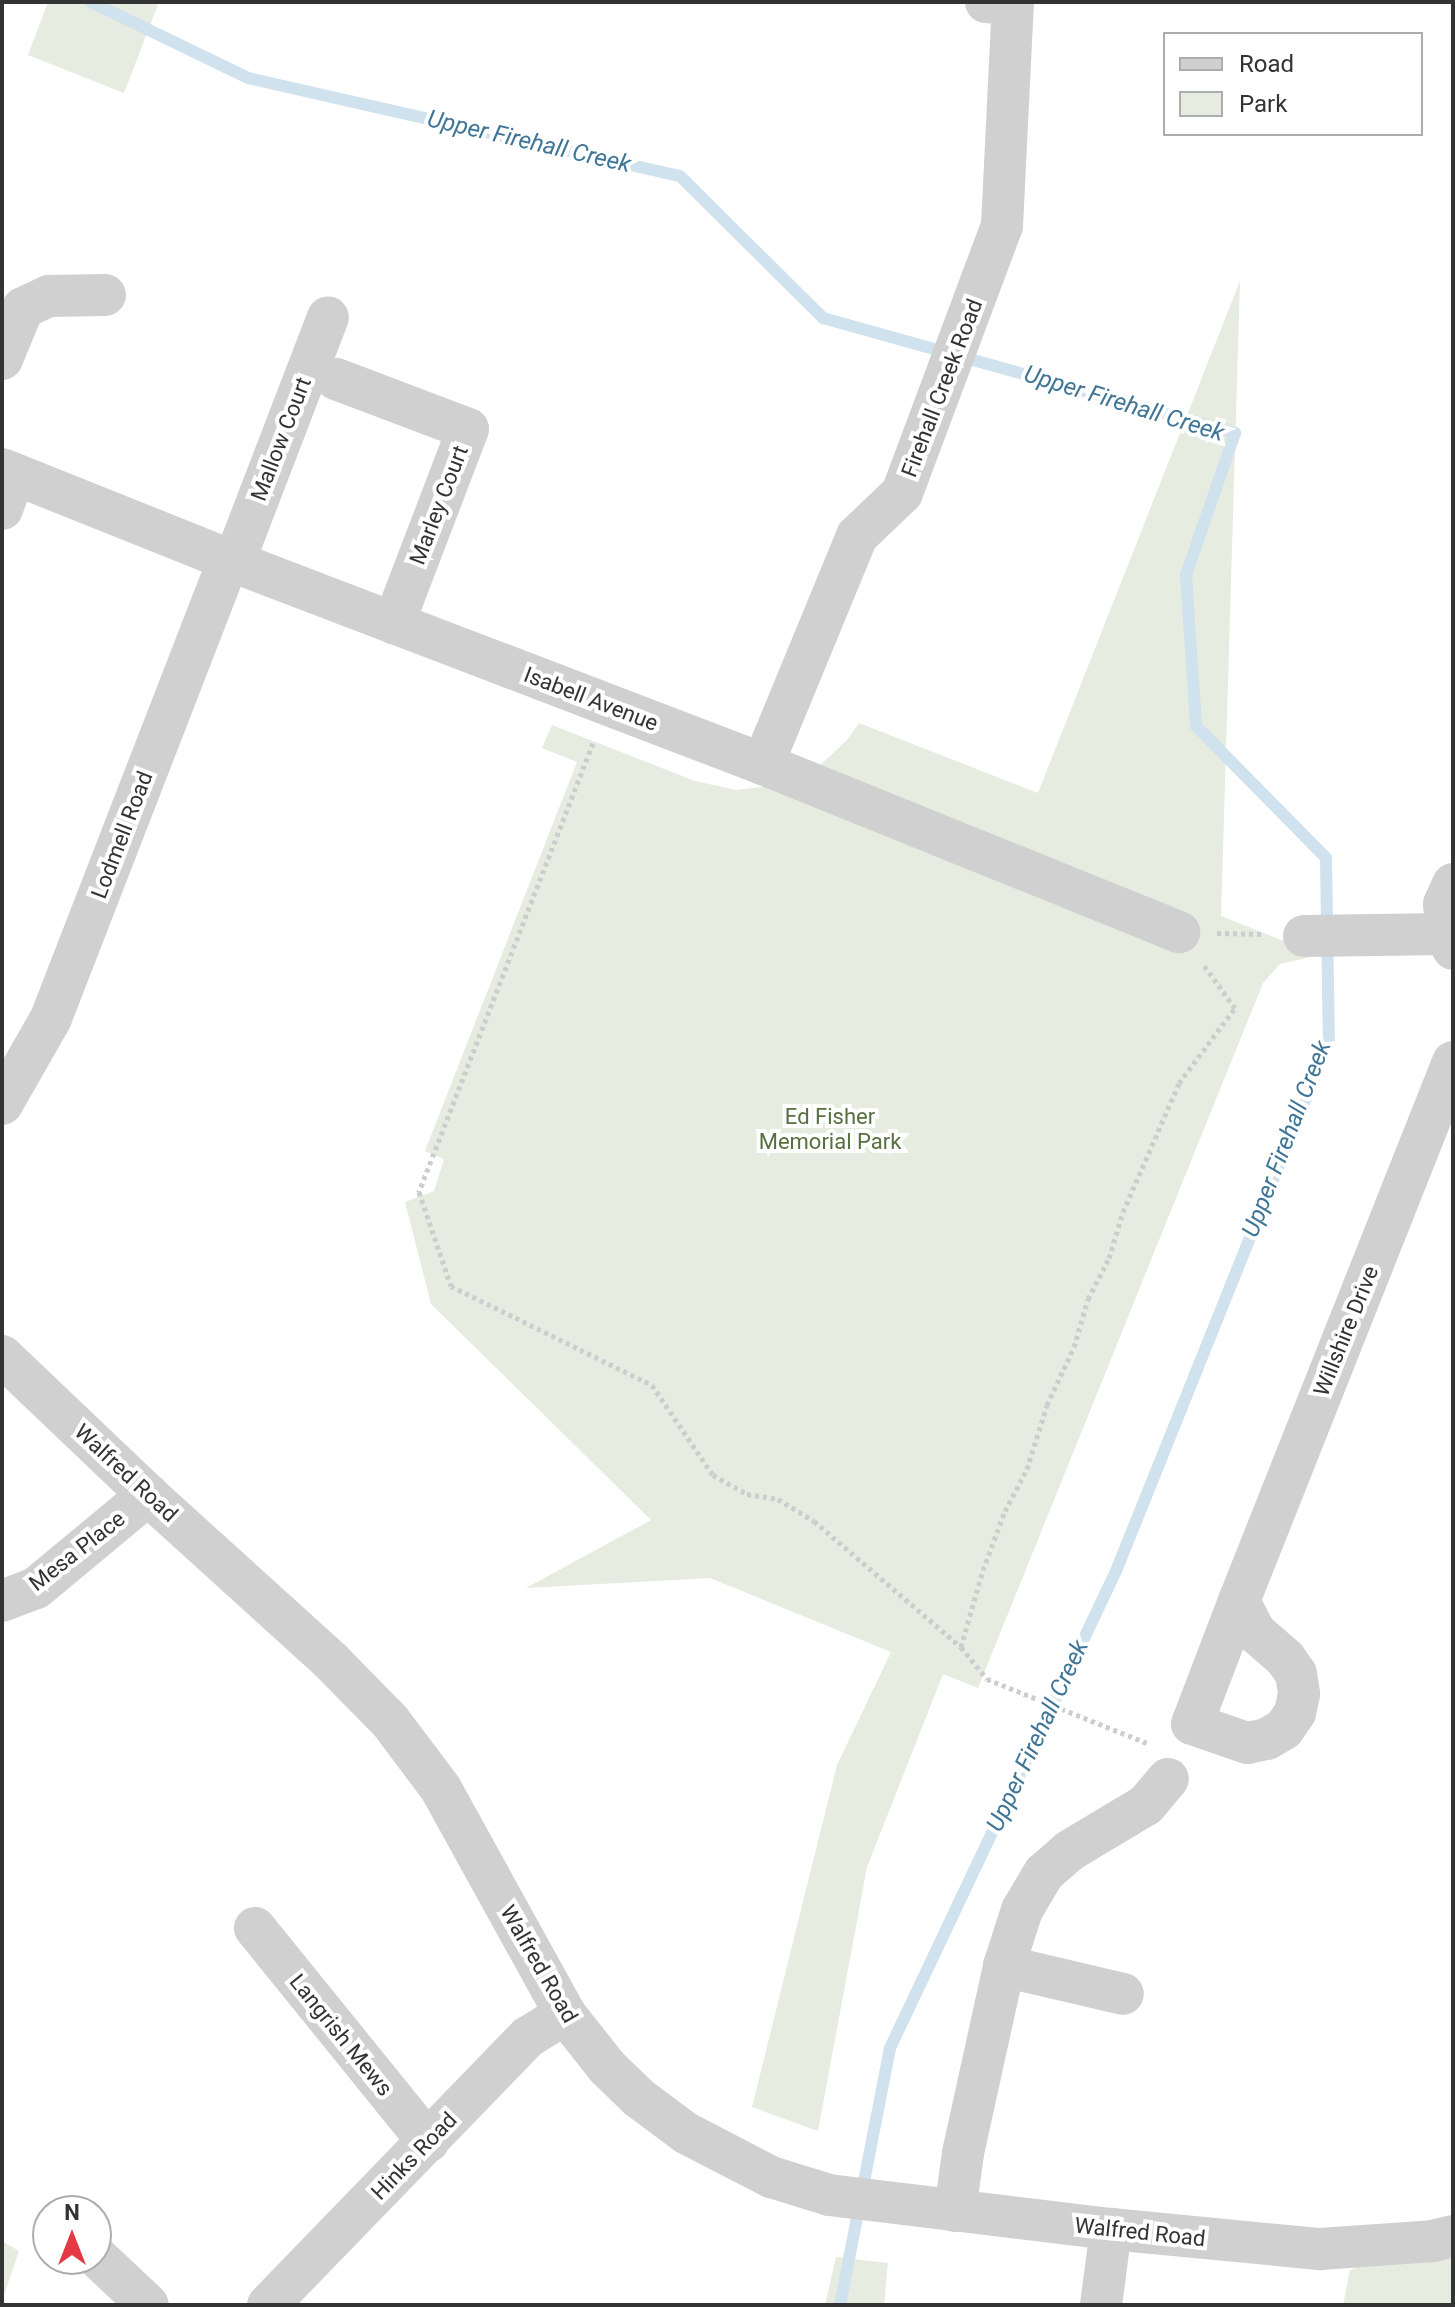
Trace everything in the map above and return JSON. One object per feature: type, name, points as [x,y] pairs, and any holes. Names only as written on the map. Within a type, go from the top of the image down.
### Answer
[{"type":"street","name":"Firehall Creek Road","points":[[763,764],[857,536],[902,493],[1002,226],[1013,4],[986,2]]},
{"type":"street","points":[[2,359],[23,308],[49,296],[105,295]]},
{"type":"street","name":"Mallow Court","points":[[231,561],[328,317]]},
{"type":"street","name":"Marley Court","points":[[336,379],[468,429],[394,623]]},
{"type":"street","name":"Isabell Avenue","points":[[6,484],[231,561],[394,623],[763,764],[1179,932]]},
{"type":"street","name":"Lodmell Road","points":[[2,1104],[51,1018],[231,561]]},
{"type":"street","points":[[1304,936],[1450,942],[1444,904],[1453,884]]},
{"type":"street","name":"Willshire Drive","points":[[1239,1601],[1453,1062]]},
{"type":"street","name":"Walfred Road","points":[[2,1356],[148,1495],[331,1661],[400,1732],[441,1789],[565,2014],[607,2067],[639,2098],[686,2133],[771,2177],[829,2195],[1111,2229],[1320,2249],[1453,2236]]},
{"type":"street","name":"Mesa Place","points":[[2,1601],[36,1588],[148,1495]]},
{"type":"street","points":[[955,2211],[963,2153],[1004,1966],[1022,1910],[1044,1873],[1069,1851],[1146,1805],[1162,1762]]},
{"type":"street","name":"Langrish Mews","points":[[255,1928],[428,2142]]},
{"type":"street","points":[[1004,1966],[1123,1994]]},
{"type":"street","name":"Hinks Road","points":[[268,2305],[528,2037],[565,2014]]},
{"type":"street","points":[[1101,2305],[1111,2229]]},
{"type":"street","points":[[112,2271],[148,2305]]},
{"type":"path","points":[[596,735],[419,1192],[451,1286],[652,1385],[713,1475],[747,1494],[765,1495],[792,1505],[842,1548],[871,1566],[961,1647],[987,1679],[1162,1762]]},
{"type":"path","points":[[961,1647],[983,1570],[1005,1511],[1027,1469],[1047,1405],[1074,1347],[1088,1299],[1109,1258],[1123,1212],[1179,1083],[1235,1008],[1179,932]]},
{"type":"path","points":[[1179,932],[1304,936]]},
{"type":"green space","points":[[48,2],[159,2],[124,93],[28,55]]},
{"type":"green space","name":"Ed Fisher Memorial Park","points":[[1240,281],[1221,916],[1319,955],[1280,964],[1263,983],[978,1688],[943,1674],[867,1867],[818,2131],[752,2107],[837,1765],[891,1652],[710,1578],[526,1588],[651,1520],[431,1304],[405,1202],[434,1191],[444,1159],[425,1151],[577,762],[542,748],[552,725],[695,781],[736,790],[778,785],[816,769],[847,740],[859,723],[1038,793]]},
{"type":"green space","points":[[1453,2230],[1453,2305],[1343,2305],[1350,2270]]},
{"type":"green space","points":[[2,2241],[19,2251],[2,2301]]},
{"type":"green space","points":[[836,2257],[888,2263],[884,2305],[825,2305]]},
{"type":"waterway","name":"Upper Firehall Creek","points":[[91,2],[248,78],[680,176],[823,318],[1235,433],[1186,575],[1196,726],[1326,858],[1329,1041],[1116,1571],[890,2048],[840,2305]]}]
